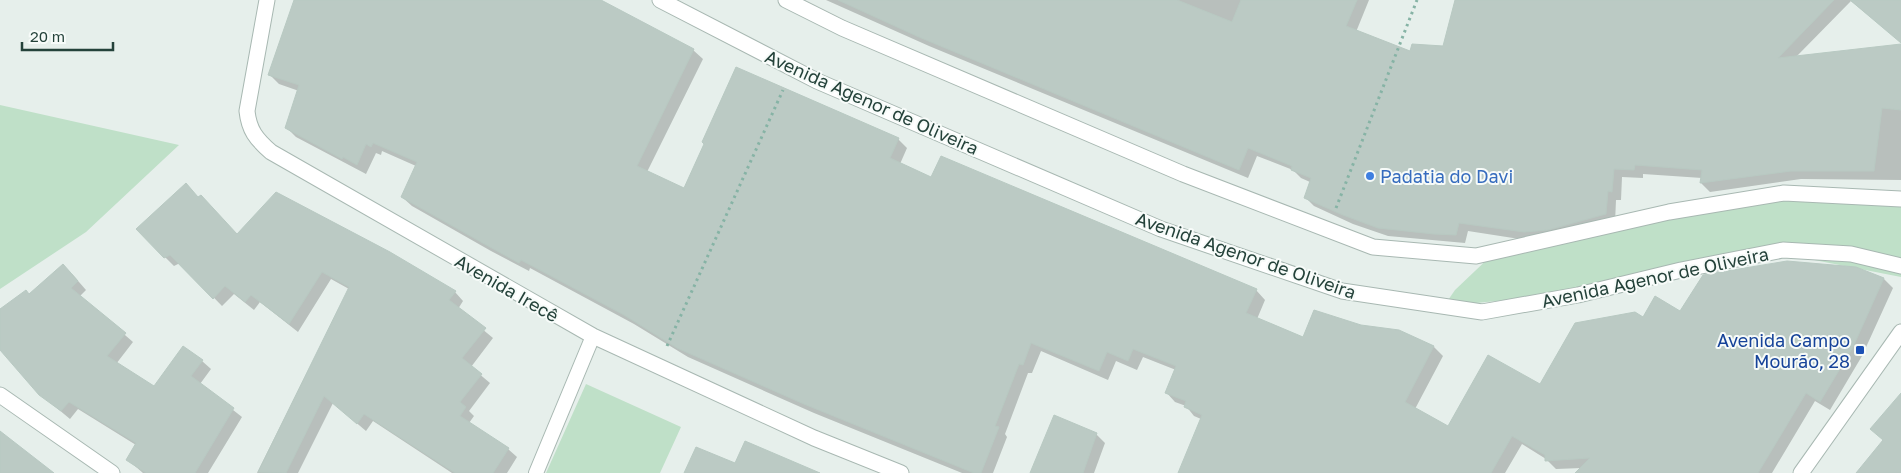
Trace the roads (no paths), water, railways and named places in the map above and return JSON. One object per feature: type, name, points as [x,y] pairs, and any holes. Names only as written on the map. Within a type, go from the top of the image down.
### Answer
[{"type":"street","name":"Avenida Irecê","points":[[267,0],[247,110],[248,126],[256,138],[271,152],[593,336],[814,438],[901,473]]},
{"type":"street","name":"Avenida Agenor de Oliveira","points":[[660,0],[817,82],[1161,229],[1342,291],[1482,312],[1578,295],[1681,270],[1783,250],[1851,254],[1901,266]]},
{"type":"street","points":[[786,0],[842,28],[1183,174],[1373,247],[1476,256],[1669,212],[1784,193],[1901,199]]},
{"type":"street","points":[[1801,473],[1901,332]]},
{"type":"street","points":[[0,395],[112,473]]},
{"type":"lane","points":[[536,473],[593,336]]},
{"type":"place","name":"Padatia do Davi","points":[[1370,176]]},
{"type":"place","name":"Avenida Campo Mourão, 28","points":[[1860,350]]}]
